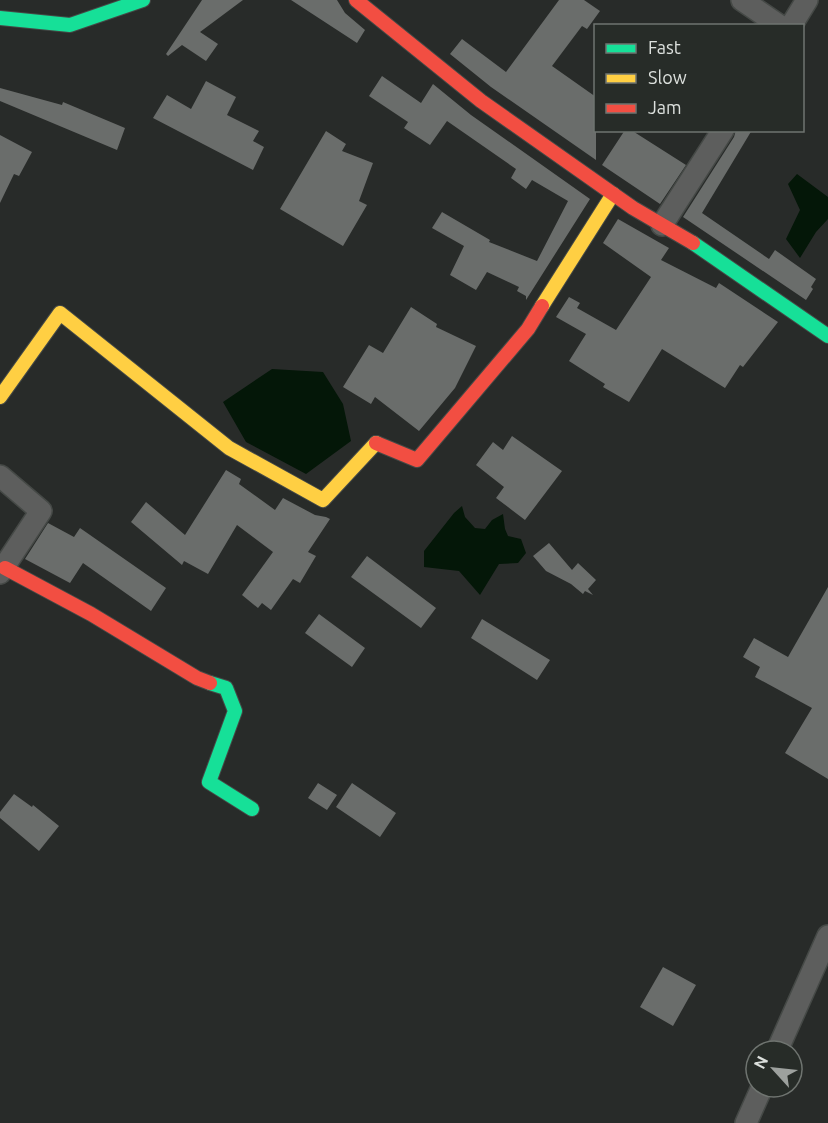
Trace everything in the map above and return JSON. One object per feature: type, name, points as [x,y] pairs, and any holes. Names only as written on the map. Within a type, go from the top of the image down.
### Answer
[{"type":"street","points":[[0,18],[70,25],[143,0]]},
{"type":"street","points":[[356,0],[481,101],[613,194],[685,238],[828,336]]},
{"type":"street","points":[[742,0],[777,24]]},
{"type":"street","points":[[792,24],[807,0]]},
{"type":"street","points":[[662,225],[722,132]]},
{"type":"street","points":[[0,397],[60,313],[229,448],[323,500],[376,443],[417,460],[528,329],[613,194]]},
{"type":"street","points":[[0,476],[41,511],[2,571],[91,614],[197,678],[226,688],[236,711],[209,782],[252,809]]},
{"type":"street","points":[[782,1039],[828,936]]},
{"type":"street","points":[[746,1123],[757,1099]]},
{"type":"shaded area","points":[[797,174],[828,197],[828,219],[816,232],[800,258],[786,239],[800,210],[788,184]]},
{"type":"shaded area","points":[[272,369],[323,372],[343,404],[351,441],[306,474],[246,442],[223,402]]},
{"type":"shaded area","points":[[462,506],[465,517],[475,528],[485,529],[492,520],[503,514],[508,536],[521,539],[526,553],[518,563],[499,564],[480,595],[459,571],[424,567],[424,551]]},
{"type":"building","points":[[202,0],[243,0],[200,32],[218,44],[206,61],[182,45],[168,56],[166,54]]},
{"type":"building","points":[[291,0],[337,0],[345,13],[365,30],[357,43]]},
{"type":"building","points":[[559,0],[584,0],[600,11],[587,29],[582,26],[552,66],[594,96],[596,160],[491,87],[450,54],[462,39],[506,72]]},
{"type":"building","points":[[382,76],[421,103],[433,84],[471,115],[590,199],[526,300],[526,296],[517,291],[519,287],[487,272],[476,290],[450,275],[464,246],[432,228],[442,212],[490,240],[489,242],[537,261],[568,201],[532,180],[526,189],[511,178],[516,169],[447,121],[430,145],[404,128],[408,122],[369,96]]},
{"type":"building","points":[[206,81],[236,97],[227,115],[259,131],[253,141],[264,147],[253,170],[153,118],[167,95],[191,109]]},
{"type":"building","points":[[0,88],[62,105],[63,102],[125,128],[117,150],[0,101]]},
{"type":"building","points":[[326,131],[346,144],[342,151],[373,163],[359,201],[367,205],[343,246],[280,209]]},
{"type":"building","points":[[624,132],[634,132],[686,165],[660,204],[602,165]]},
{"type":"building","points":[[735,132],[751,132],[702,213],[769,259],[775,250],[816,279],[806,300],[683,217]]},
{"type":"building","points":[[0,135],[32,152],[19,176],[14,174],[0,203]]},
{"type":"building","points":[[618,219],[669,248],[661,260],[716,288],[719,283],[778,322],[743,367],[740,365],[725,388],[662,349],[629,402],[603,387],[605,384],[569,361],[586,334],[556,317],[569,297],[580,303],[577,308],[616,330],[651,277],[603,243]]},
{"type":"building","points":[[411,307],[437,324],[436,327],[476,346],[455,388],[419,431],[375,397],[371,404],[343,387],[369,345],[383,353]]},
{"type":"building","points":[[512,436],[562,471],[525,520],[496,498],[504,487],[476,465],[493,442],[503,450]]},
{"type":"building","points":[[226,470],[241,479],[239,484],[275,510],[283,498],[315,515],[330,519],[308,552],[316,556],[300,583],[293,579],[271,610],[262,603],[258,608],[242,595],[273,552],[237,525],[208,574],[184,561],[182,565],[131,522],[146,502],[185,535]]},
{"type":"building","points":[[48,523],[74,537],[80,528],[166,588],[151,611],[83,563],[70,583],[25,559]]},
{"type":"building","points":[[549,543],[572,570],[578,563],[596,580],[588,589],[593,595],[585,591],[583,594],[571,584],[546,571],[533,556]]},
{"type":"building","points":[[367,556],[436,608],[421,628],[351,577]]},
{"type":"building","points":[[828,587],[828,779],[785,753],[812,708],[755,677],[760,667],[743,657],[754,638],[788,657]]},
{"type":"building","points":[[319,614],[365,648],[352,667],[305,633]]},
{"type":"building","points":[[482,619],[550,660],[537,680],[471,638]]},
{"type":"building","points":[[318,783],[337,795],[327,810],[308,798]]},
{"type":"building","points":[[352,783],[396,813],[380,837],[336,807]]},
{"type":"building","points":[[14,794],[32,807],[33,805],[59,826],[39,851],[0,818],[0,812]]},
{"type":"building","points":[[663,967],[696,985],[673,1026],[640,1007]]},
{"type":"traffic: fast","points":[[0,18],[70,25],[143,0]]},
{"type":"traffic: fast","points":[[693,243],[828,336]]},
{"type":"traffic: fast","points":[[210,683],[226,688],[235,711],[209,782],[252,809]]},
{"type":"traffic: slow","points":[[542,306],[613,194]]},
{"type":"traffic: slow","points":[[0,397],[60,313],[229,448],[323,500],[376,443]]},
{"type":"traffic: jam","points":[[356,0],[481,101],[633,208],[693,243]]},
{"type":"traffic: jam","points":[[376,443],[417,460],[528,329],[542,306]]},
{"type":"traffic: jam","points":[[5,568],[91,614],[197,678],[210,683]]}]
